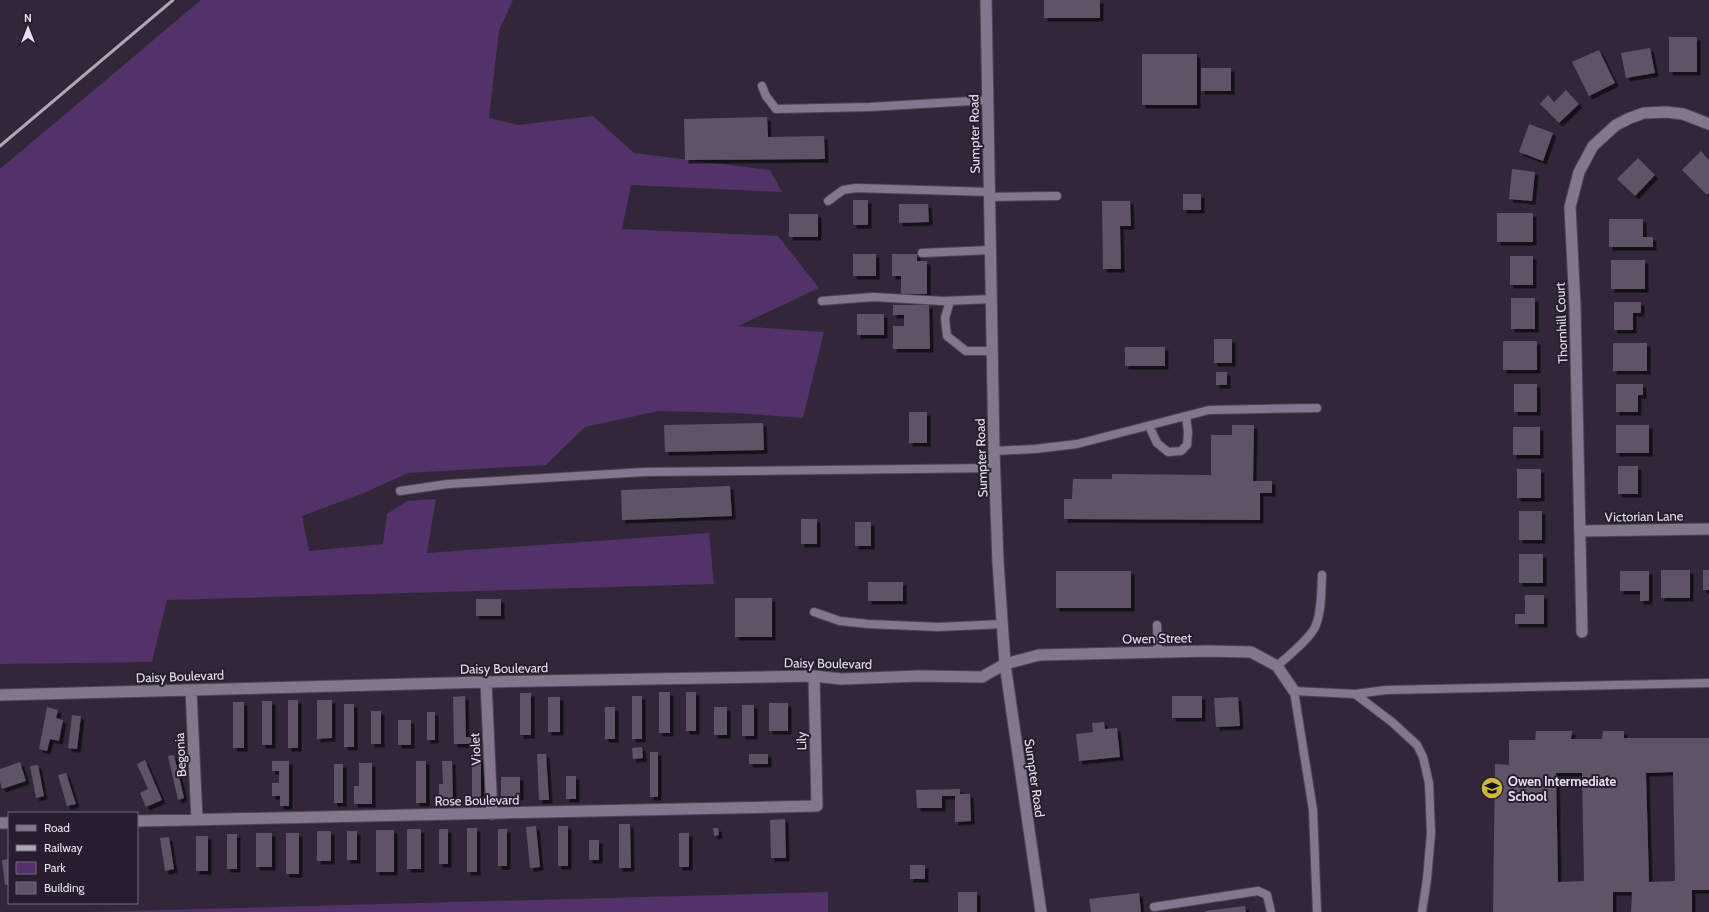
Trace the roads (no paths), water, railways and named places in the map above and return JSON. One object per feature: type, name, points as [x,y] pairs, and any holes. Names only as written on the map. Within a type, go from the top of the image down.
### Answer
[{"type":"street","name":"Sumpter Road","points":[[986,0],[994,451],[1005,664],[1041,912]]},
{"type":"street","name":"Thornhill Court","points":[[1582,632],[1575,306],[1570,207],[1579,172],[1593,146],[1616,125],[1644,113],[1666,112],[1683,114],[1709,124]]},
{"type":"street","name":"Victorian Lane","points":[[1580,531],[1709,529]]},
{"type":"street","name":"Owen Street","points":[[1005,664],[1039,655],[1158,652],[1251,652],[1278,666],[1294,691]]},
{"type":"street","name":"Daisy Boulevard","points":[[0,695],[486,682],[814,676],[841,680],[920,676],[982,677],[1005,664]]},
{"type":"street","name":"Lily","points":[[814,676],[817,806]]},
{"type":"street","name":"Violet","points":[[486,682],[492,814]]},
{"type":"street","name":"Begonia","points":[[191,690],[197,820]]},
{"type":"street","name":"Rose Boulevard","points":[[138,821],[817,806]]},
{"type":"lane","points":[[762,86],[766,96],[776,109],[870,107],[988,100]]},
{"type":"lane","points":[[828,201],[843,190],[856,188],[990,195],[1057,196]]},
{"type":"lane","points":[[922,253],[991,250]]},
{"type":"lane","points":[[822,301],[874,297],[950,300],[992,299]]},
{"type":"lane","points":[[950,300],[945,318],[947,336],[966,351],[992,351]]},
{"type":"lane","points":[[994,451],[1035,449],[1077,444],[1209,410],[1317,408]]},
{"type":"lane","points":[[1149,426],[1157,443],[1168,452],[1181,451],[1187,445],[1188,432],[1186,416]]},
{"type":"lane","points":[[400,491],[448,484],[644,472],[995,468]]},
{"type":"lane","points":[[1278,666],[1302,643],[1316,626],[1321,600],[1322,575]]},
{"type":"lane","points":[[814,612],[840,621],[868,624],[938,627],[1003,624]]},
{"type":"lane","points":[[1157,625],[1158,652]]},
{"type":"lane","points":[[1317,912],[1313,810],[1294,691],[1355,694],[1386,690],[1709,682]]},
{"type":"lane","points":[[1355,694],[1409,736],[1417,745],[1423,757],[1429,783],[1431,833],[1427,879],[1422,912]]},
{"type":"lane","points":[[1154,907],[1258,891],[1267,895],[1271,912]]},
{"type":"railway","points":[[0,146],[173,0]]},
{"type":"place","name":"Owen Intermediate School","points":[[1492,788]]}]
